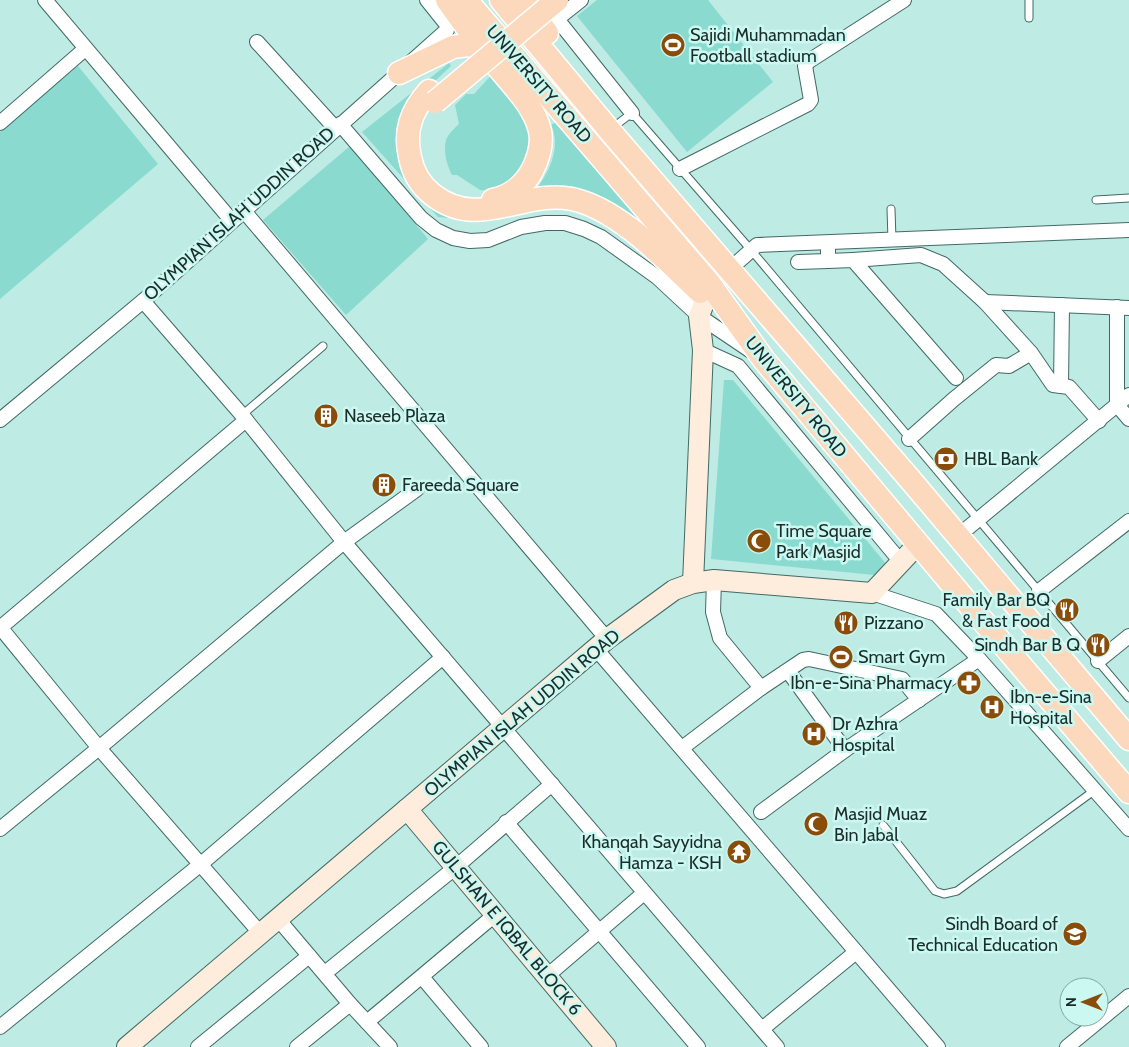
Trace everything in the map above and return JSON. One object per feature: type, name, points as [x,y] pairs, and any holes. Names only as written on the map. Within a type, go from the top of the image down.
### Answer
[{"type":"main road","points":[[447,0],[483,48],[531,110],[540,130],[541,146],[536,162],[529,176],[518,189],[504,197],[474,203],[450,197],[437,187],[428,176],[418,152],[418,137],[421,126],[432,97],[538,0]]},
{"type":"main road","name":"UNIVERSITY ROAD","points":[[466,0],[705,299],[764,360],[1129,792]]},
{"type":"main road","name":"UNIVERSITY ROAD","points":[[501,0],[610,131],[958,536],[1129,739]]},
{"type":"main road","points":[[523,0],[587,88],[610,131]]},
{"type":"main road","points":[[557,0],[432,97],[419,102],[411,116],[408,134],[408,150],[411,165],[418,179],[428,192],[441,202],[457,208],[473,211],[509,206],[533,200],[572,199],[613,217],[647,241],[705,299]]},
{"type":"main road","points":[[399,73],[453,47],[468,45],[483,48]]},
{"type":"street","points":[[44,0],[232,221]]},
{"type":"street","name":"OLYMPIAN ISLAH UDDIN ROAD","points":[[0,420],[142,301],[448,30],[448,25],[427,0]]},
{"type":"street","points":[[581,0],[557,20],[632,113]]},
{"type":"street","points":[[680,169],[808,104],[811,100],[806,66],[809,61],[904,0]]},
{"type":"street","points":[[257,42],[338,126],[421,218],[436,230],[454,238],[470,241],[488,240],[521,227],[545,223],[565,223],[584,228],[601,237],[657,277],[705,299],[693,582]]},
{"type":"street","points":[[0,123],[85,49]]},
{"type":"street","points":[[244,211],[601,644],[682,748],[938,1047]]},
{"type":"street","points":[[730,269],[757,245],[1129,230]]},
{"type":"street","points":[[828,243],[828,261]]},
{"type":"street","points":[[798,262],[921,255],[943,264],[984,302],[1031,353],[1053,385],[1069,387],[1098,421]]},
{"type":"street","points":[[853,260],[956,378]]},
{"type":"street","points":[[142,301],[244,418],[344,542],[504,726],[644,893],[777,1047]]},
{"type":"street","points":[[984,302],[1123,308],[1117,405],[1129,419]]},
{"type":"street","points":[[1061,386],[1062,305]]},
{"type":"street","points":[[702,350],[738,366],[901,562]]},
{"type":"street","points":[[910,439],[954,399],[996,365],[1009,366],[1031,353]]},
{"type":"street","points":[[958,536],[1129,395]]},
{"type":"street","points":[[244,418],[0,627],[100,748],[261,934]]},
{"type":"street","points":[[0,828],[100,748],[344,542],[418,489]]},
{"type":"street","points":[[1039,591],[1129,521]]},
{"type":"street","points":[[918,544],[872,593],[936,614],[980,659],[1096,789],[1129,829]]},
{"type":"street","points":[[714,580],[713,612],[720,638],[761,688]]},
{"type":"street","name":"OLYMPIAN ISLAH UDDIN ROAD","points":[[127,1047],[601,644],[674,590],[693,582],[714,580],[872,593]]},
{"type":"street","points":[[1098,661],[1129,636]]},
{"type":"street","points":[[0,1027],[202,864],[444,657]]},
{"type":"street","points":[[682,748],[761,688],[803,660],[808,659],[902,679],[919,700]]},
{"type":"street","points":[[761,812],[845,750],[980,659]]},
{"type":"street","points":[[788,671],[845,750]]},
{"type":"street","points":[[325,973],[456,867],[552,784]]},
{"type":"street","name":"GULSHAN E IQBAL BLOCK 6","points":[[407,809],[606,1047]]},
{"type":"street","points":[[506,822],[698,1047]]},
{"type":"street","points":[[547,976],[644,893]]},
{"type":"street","points":[[367,1022],[496,914]]},
{"type":"street","points":[[278,918],[350,1004],[390,1047]]},
{"type":"street","points":[[762,1029],[856,952]]},
{"type":"street","points":[[198,1047],[309,956]]},
{"type":"street","points":[[422,976],[481,1047]]},
{"type":"street","points":[[1066,1047],[1129,996]]},
{"type":"street","points":[[297,1047],[350,1004]]},
{"type":"lane","points":[[1029,0],[1029,18]]},
{"type":"lane","points":[[610,131],[632,113],[751,250],[1129,698]]},
{"type":"lane","points":[[1096,200],[1129,198]]},
{"type":"lane","points":[[891,208],[892,240]]},
{"type":"lane","points":[[244,418],[323,346]]},
{"type":"lane","points":[[883,825],[935,891],[944,894],[957,891],[1096,789]]},
{"type":"green space","points":[[597,0],[708,0],[773,82],[687,152],[577,16]]},
{"type":"green space","points":[[449,63],[451,66],[419,96],[404,123],[445,214],[459,219],[438,217],[362,132]]},
{"type":"green space","points":[[78,66],[158,164],[0,299],[0,132]]},
{"type":"green space","points":[[496,70],[522,107],[533,141],[530,164],[505,188],[490,191],[480,190],[457,175],[452,175],[446,158],[445,145],[448,136],[459,124],[455,105],[466,94],[474,94]]},
{"type":"green space","points":[[558,121],[665,242],[534,192],[544,178],[552,161],[555,143],[551,125]]},
{"type":"green space","points":[[350,146],[428,239],[346,315],[263,220]]},
{"type":"green space","points":[[724,380],[733,380],[892,571],[885,576],[711,559]]},
{"type":"place","name":"Sajidi Muhammadan Football stadium","points":[[673,45]]},
{"type":"place","name":"Naseeb Plaza","points":[[326,416]]},
{"type":"place","name":"HBL Bank","points":[[946,459]]},
{"type":"place","name":"Fareeda Square","points":[[384,485]]},
{"type":"place","name":"Time Square Park Masjid","points":[[759,541]]},
{"type":"place","name":"Family Bar BQ & Fast Food","points":[[1067,610]]},
{"type":"place","name":"Pizzano","points":[[846,623]]},
{"type":"place","name":"Sindh Bar B Q","points":[[1098,645]]},
{"type":"place","name":"Smart Gym","points":[[841,657]]},
{"type":"place","name":"Ibn-e-Sina Pharmacy","points":[[969,683]]},
{"type":"place","name":"Ibn-e-Sina Hospital","points":[[992,707]]},
{"type":"place","name":"Dr Azhra Hospital","points":[[814,734]]},
{"type":"place","name":"Masjid Muaz Bin Jabal","points":[[816,824]]},
{"type":"place","name":"Khanqah Sayyidna Hamza - KSH","points":[[739,852]]},
{"type":"place","name":"Sindh Board of Technical Education","points":[[1075,934]]}]
